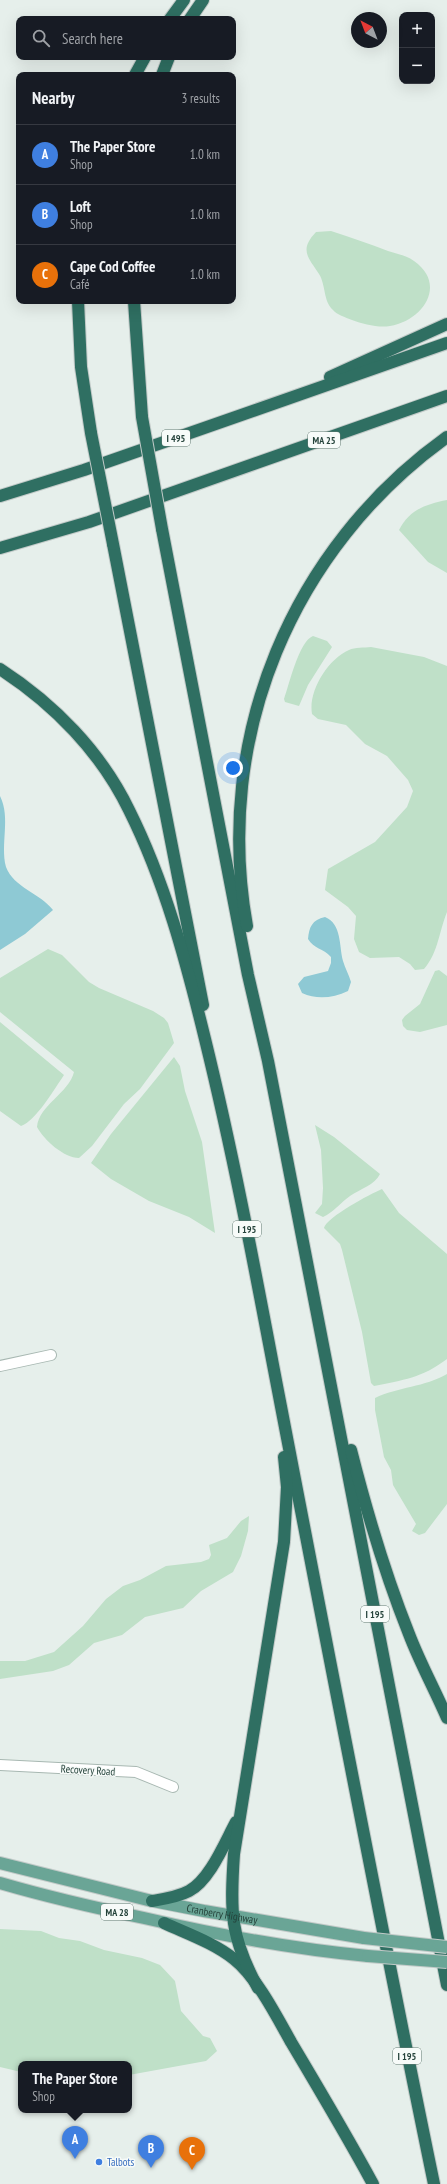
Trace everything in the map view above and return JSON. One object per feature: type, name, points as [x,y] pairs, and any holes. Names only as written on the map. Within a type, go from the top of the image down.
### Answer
[{"type":"highway","points":[[172,16],[184,0]]},
{"type":"highway","points":[[192,16],[203,0]]},
{"type":"highway","points":[[137,72],[144,60]]},
{"type":"highway","points":[[163,72],[168,60]]},
{"type":"highway","points":[[78,304],[81,367],[90,433],[201,986],[210,1059]]},
{"type":"highway","points":[[134,304],[142,417],[162,529],[248,975],[268,1061]]},
{"type":"highway","points":[[268,406],[447,324]]},
{"type":"highway","points":[[268,406],[447,343]]},
{"type":"highway","name":"MA 25","points":[[0,548],[90,522],[447,396]]},
{"type":"highway","name":"I 495","points":[[0,496],[84,470],[268,406]]},
{"type":"highway","points":[[268,1061],[242,899],[238,850],[243,772],[247,745],[261,692],[291,617],[309,584],[337,543],[391,483],[447,436]]},
{"type":"highway","points":[[0,669],[35,694],[69,726],[101,764],[127,805],[145,844],[170,910],[192,986],[210,1059]]},
{"type":"highway","name":"I 195","points":[[210,1059],[237,1175],[404,2040],[434,2184]]},
{"type":"highway","name":"I 195","points":[[268,1061],[329,1369],[447,1985]]},
{"type":"highway","points":[[329,1369],[370,1524],[387,1575],[409,1635],[447,1718]]},
{"type":"highway","points":[[280,1400],[287,1487],[284,1542],[234,1854],[231,1894],[232,1916],[236,1938],[244,1961],[258,1988],[373,2184]]},
{"type":"highway","points":[[152,1901],[176,1896],[195,1887],[215,1861],[240,1814]]},
{"type":"highway","points":[[164,1923],[217,1947],[236,1960],[258,1988]]},
{"type":"main road","name":"Cranberry Highway","points":[[0,1863],[152,1901],[364,1938],[447,1947]]},
{"type":"main road","name":"Cranberry Highway","points":[[0,1883],[46,1897],[236,1938],[326,1953],[447,1962]]},
{"type":"street","points":[[0,1366],[51,1355]]},
{"type":"street","name":"Recovery Road","points":[[0,1765],[136,1772],[173,1787]]},
{"type":"green space","points":[[331,231],[405,256],[414,261],[424,270],[429,280],[430,290],[427,300],[421,309],[413,317],[390,326],[376,326],[361,323],[341,316],[335,312],[326,298],[321,278],[307,253],[308,244],[316,232]]},
{"type":"green space","points":[[447,500],[447,573],[428,562],[399,530],[408,517],[419,509]]},
{"type":"green space","points":[[313,636],[327,641],[332,647],[308,685],[299,706],[285,702],[284,699],[299,654],[303,646]]},
{"type":"green space","points":[[371,647],[424,657],[447,666],[447,912],[435,949],[429,963],[424,969],[415,970],[410,964],[399,957],[370,958],[359,952],[354,939],[356,916],[348,907],[325,890],[328,869],[375,842],[407,807],[413,791],[408,780],[387,756],[365,744],[346,725],[318,719],[312,714],[313,696],[316,686],[327,668],[341,654],[351,649]]},
{"type":"green space","points":[[48,949],[62,955],[89,982],[99,988],[153,1011],[164,1018],[168,1023],[174,1043],[140,1089],[124,1104],[92,1146],[79,1158],[61,1152],[49,1143],[37,1127],[43,1112],[66,1086],[74,1072],[0,1012],[0,978]]},
{"type":"green space","points":[[439,970],[447,976],[447,1025],[420,1032],[407,1030],[403,1026],[402,1020],[420,1004],[435,971]]},
{"type":"green space","points":[[0,1022],[64,1075],[39,1111],[27,1123],[21,1126],[0,1111]]},
{"type":"green space","points":[[174,1057],[180,1066],[185,1091],[202,1142],[215,1233],[189,1217],[149,1201],[111,1179],[91,1163],[111,1134]]},
{"type":"green space","points":[[315,1125],[334,1137],[380,1174],[375,1181],[350,1196],[323,1217],[315,1213],[322,1204],[323,1188],[321,1150]]},
{"type":"green space","points":[[382,1189],[399,1213],[447,1254],[447,1359],[421,1374],[403,1380],[374,1386],[371,1383],[362,1332],[342,1250],[340,1244],[324,1228],[327,1223],[341,1212]]},
{"type":"green space","points":[[447,1374],[447,1504],[425,1533],[419,1535],[412,1531],[416,1524],[393,1485],[391,1470],[384,1457],[375,1410],[375,1398],[393,1391],[430,1382]]},
{"type":"green space","points":[[249,1516],[248,1531],[241,1556],[233,1572],[201,1591],[183,1608],[145,1617],[122,1635],[94,1643],[69,1665],[53,1671],[0,1679],[0,1661],[25,1661],[54,1652],[83,1626],[106,1599],[123,1586],[140,1580],[166,1566],[201,1562],[209,1559],[211,1555],[209,1545],[227,1538],[241,1521]]},
{"type":"green space","points":[[0,1929],[41,1931],[59,1938],[80,1941],[104,1950],[142,1958],[160,1965],[175,1981],[181,2011],[203,2036],[210,2038],[217,2051],[206,2061],[132,2074],[132,2061],[18,2061],[18,2071],[0,2067]]},
{"type":"water","points":[[0,796],[5,813],[4,858],[6,867],[15,880],[48,904],[53,910],[25,934],[0,950]]},
{"type":"water","points":[[325,917],[330,920],[337,930],[343,961],[351,982],[348,991],[331,997],[313,997],[302,993],[298,984],[304,977],[328,971],[331,963],[331,957],[313,945],[308,939],[310,928],[314,922]]},
{"type":"place","name":"The Paper Store","points":[[75,2159]]},
{"type":"place","name":"Talbots","points":[[99,2162]]},
{"type":"place","name":"Loft","points":[[151,2168]]},
{"type":"place","name":"Cape Cod Coffee","points":[[192,2170]]}]
